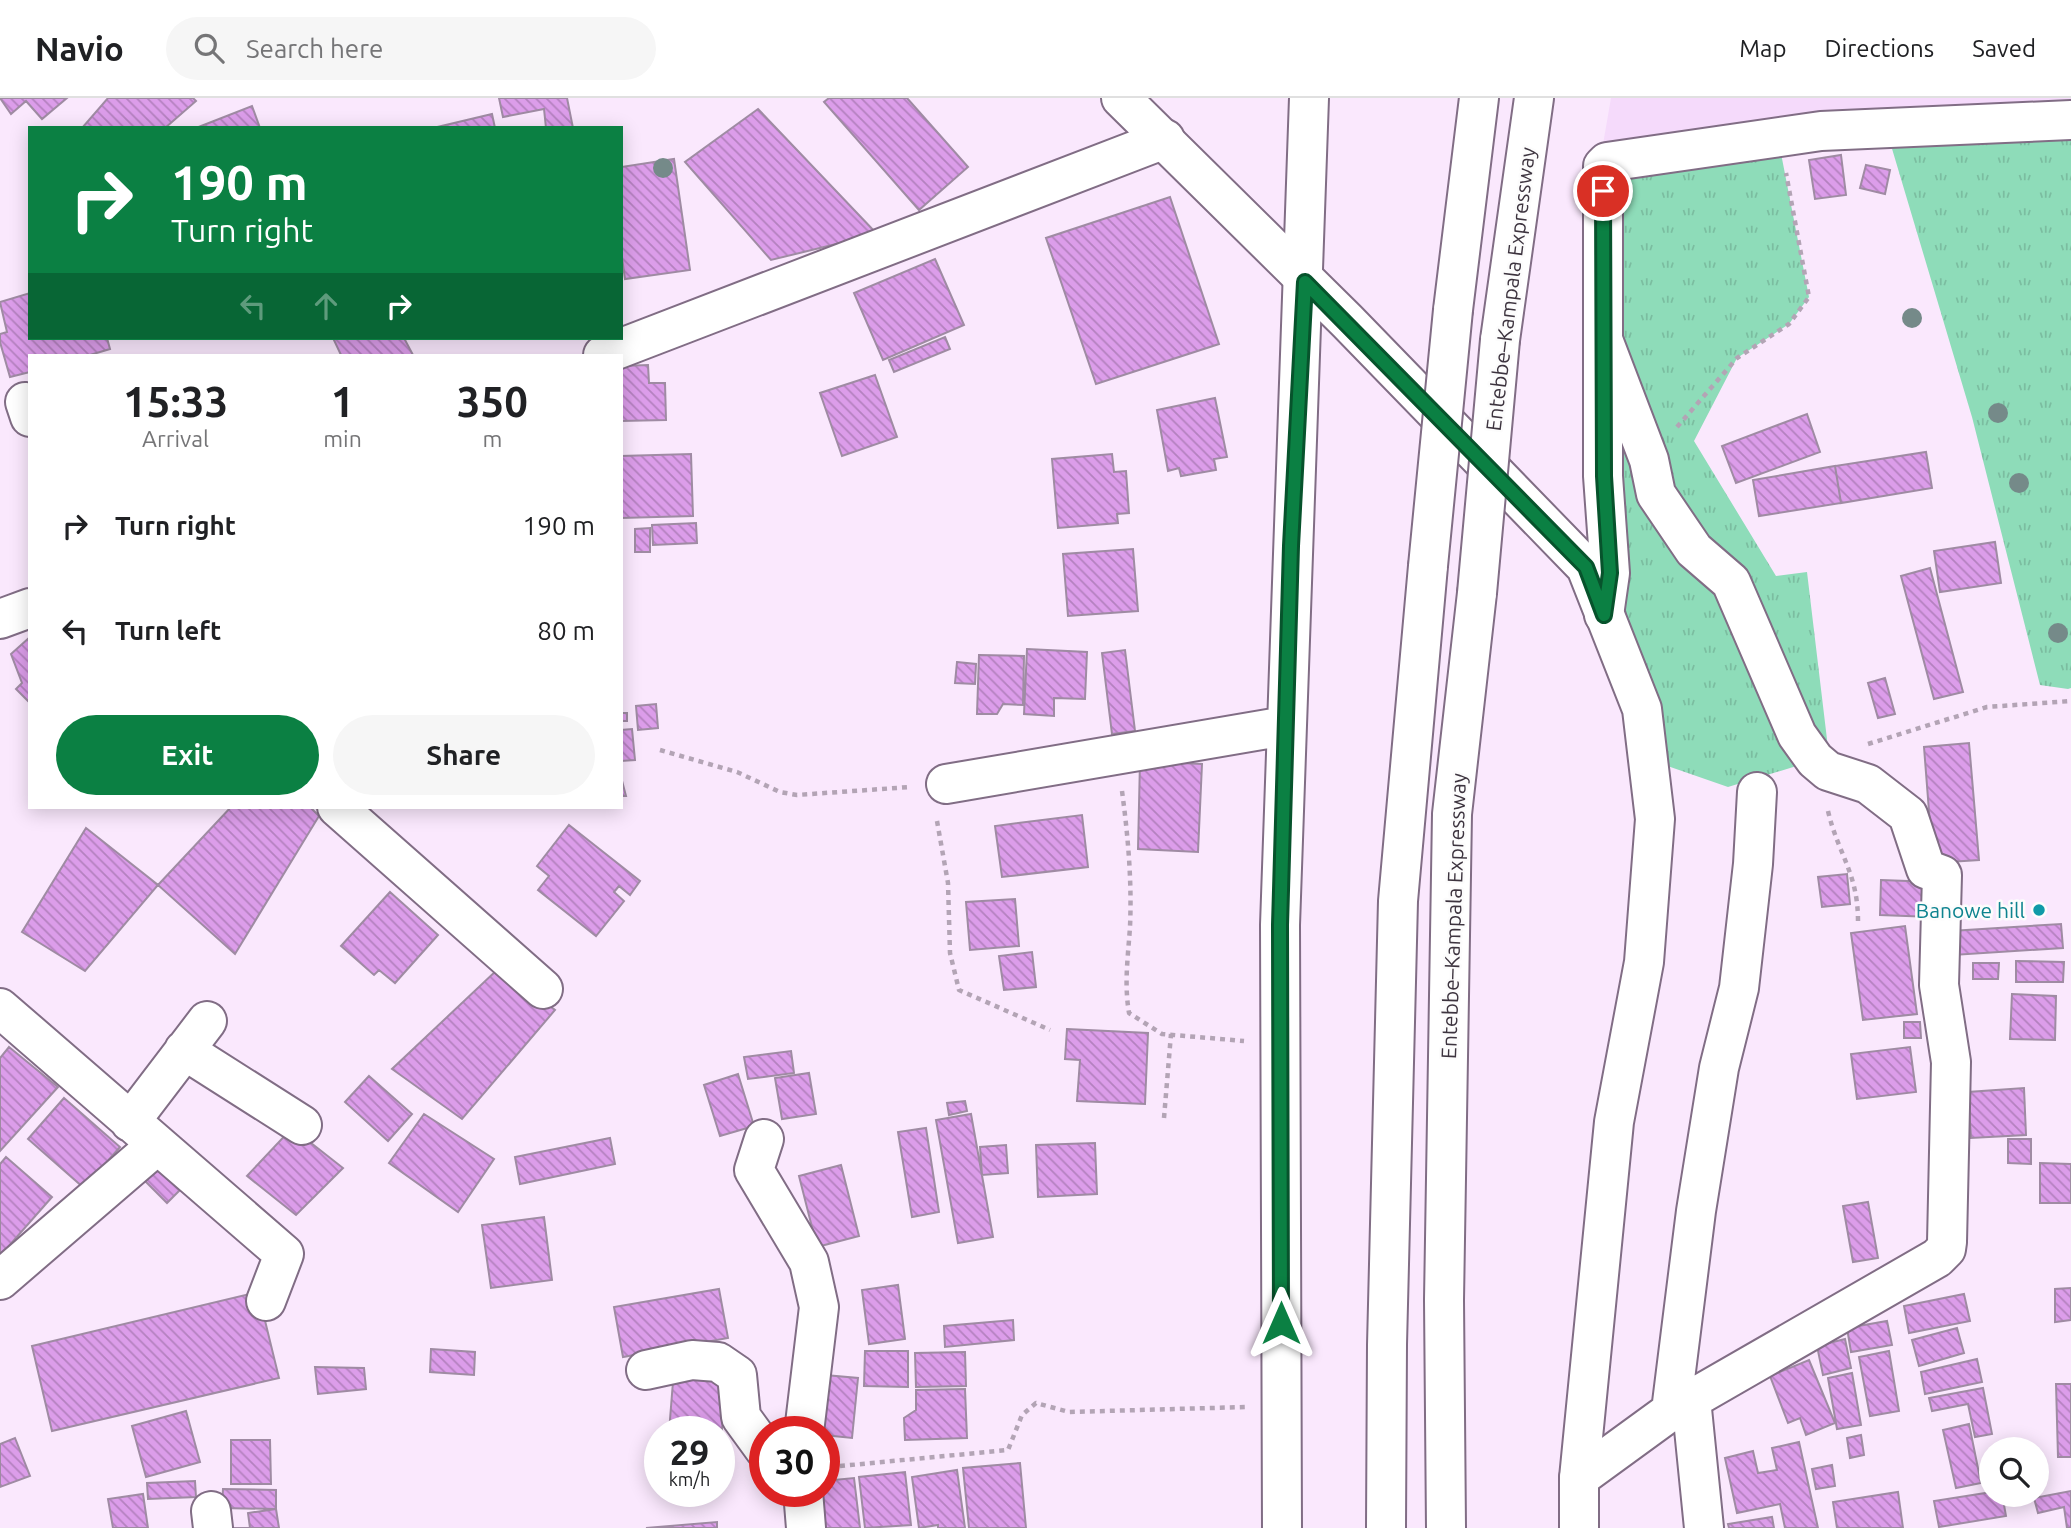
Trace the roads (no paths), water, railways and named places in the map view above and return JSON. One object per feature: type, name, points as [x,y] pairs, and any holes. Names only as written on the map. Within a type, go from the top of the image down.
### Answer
[{"type":"main road","points":[[1121,98],[1165,139],[1586,567],[1642,709],[1654,819],[1644,962],[1614,1122],[1578,1478],[1579,1528]]},
{"type":"main road","points":[[1282,1528],[1280,1045],[1285,726],[1305,282],[1309,98]]},
{"type":"main road","points":[[1386,1528],[1387,1345],[1398,901],[1453,310],[1479,98]]},
{"type":"main road","name":"Entebbe–Kampala Expressway","points":[[1446,1528],[1444,1300],[1452,814],[1477,593],[1500,340],[1534,98]]},
{"type":"main road","points":[[1604,615],[1610,573],[1604,476],[1603,166],[1612,159],[1821,131],[2071,120]]},
{"type":"main road","points":[[606,354],[1165,139]]},
{"type":"main road","points":[[1578,1478],[1681,1405],[1937,1258],[1946,1249],[1951,1062],[1939,985],[1942,875],[1926,869],[1908,815],[1868,784],[1828,771],[1815,760],[1797,735],[1731,582],[1694,550],[1656,494],[1649,460],[1604,342]]},
{"type":"main road","points":[[0,619],[28,609]]},
{"type":"main road","points":[[938,785],[1285,726]]},
{"type":"main road","points":[[1704,1528],[1681,1405],[1696,1211],[1719,1068],[1738,988],[1753,864],[1757,792]]},
{"type":"main road","points":[[339,809],[543,989]]},
{"type":"main road","points":[[0,1008],[284,1254],[266,1301]]},
{"type":"main road","points":[[0,1280],[144,1133],[184,1051],[207,1021]]},
{"type":"main road","points":[[184,1051],[302,1125]]},
{"type":"main road","points":[[764,1139],[754,1170],[809,1262],[819,1307],[806,1416]]},
{"type":"main road","points":[[646,1370],[692,1360],[718,1362],[737,1376],[741,1417],[749,1428]]},
{"type":"place","name":"Banowe hill","points":[[2039,910]]}]
